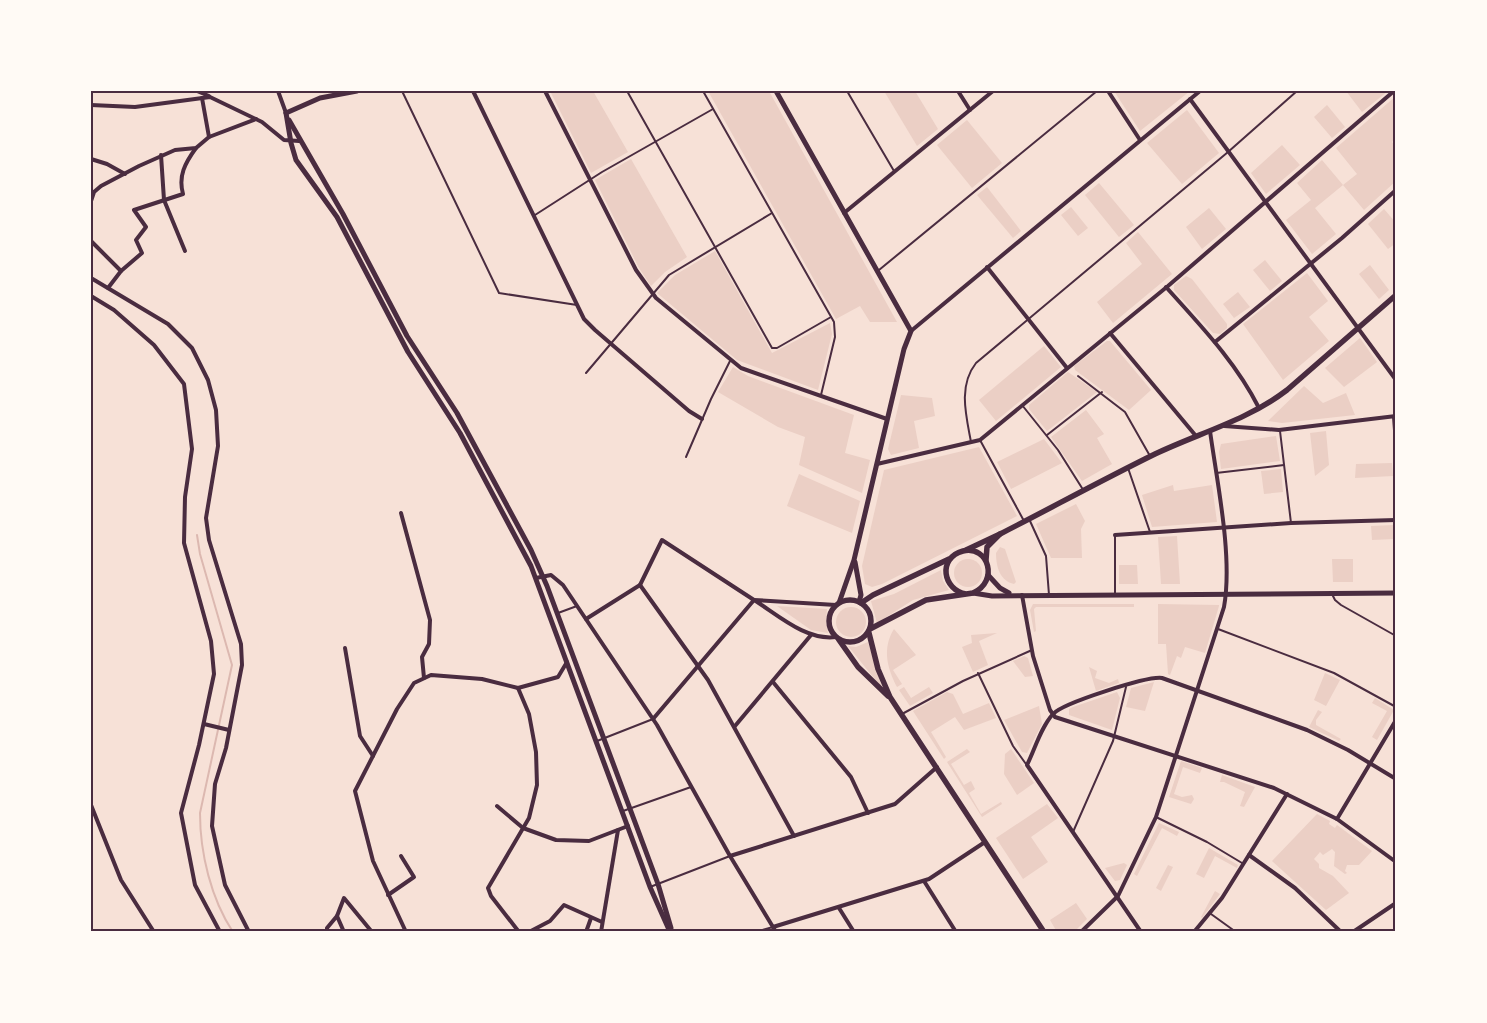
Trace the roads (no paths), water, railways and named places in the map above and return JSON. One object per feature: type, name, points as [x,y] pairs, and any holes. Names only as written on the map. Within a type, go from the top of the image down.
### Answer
[{"type":"main road","points":[[1044,932],[902,714],[890,697],[858,667],[838,638],[829,622],[830,616],[838,604],[848,600],[860,602],[1000,534],[1151,456],[1259,408],[1287,390],[1396,295]]},
{"type":"main road","points":[[838,638],[855,643],[869,631],[926,600],[969,594],[983,587],[988,575],[986,562],[987,547],[1000,534]]},
{"type":"main road","points":[[964,551],[977,553],[986,562]]},
{"type":"main road","points":[[951,558],[947,564],[946,578],[954,590],[969,594]]},
{"type":"main road","points":[[860,602],[871,616],[869,631],[878,669],[890,697]]},
{"type":"street","points":[[197,91],[256,119],[278,136],[290,141],[299,141]]},
{"type":"street","points":[[278,91],[299,141],[335,200],[407,336],[452,405],[483,460],[543,576],[658,884],[671,932]]},
{"type":"street","points":[[286,113],[328,95],[357,91]]},
{"type":"street","points":[[473,91],[588,324],[689,411],[702,419]]},
{"type":"street","points":[[545,91],[636,270],[651,293],[731,361],[746,370],[888,419]]},
{"type":"street","points":[[776,91],[911,331]]},
{"type":"street","points":[[958,91],[970,110]]},
{"type":"street","points":[[844,213],[993,91]]},
{"type":"street","points":[[1108,91],[1140,140]]},
{"type":"street","points":[[754,600],[838,604],[854,560],[911,331],[1200,91]]},
{"type":"street","points":[[877,464],[980,440],[1166,287],[1394,91]]},
{"type":"street","points":[[91,105],[135,106],[210,97]]},
{"type":"street","points":[[202,98],[209,137]]},
{"type":"street","points":[[1190,99],[1264,203],[1396,380]]},
{"type":"street","points":[[286,113],[290,141],[296,160],[329,205],[408,352],[441,401],[476,463],[536,578],[650,887],[671,932]]},
{"type":"street","points":[[108,288],[121,271],[142,253],[136,240],[146,227],[134,210],[183,194],[180,184],[185,163],[196,148],[209,137],[256,119]]},
{"type":"street","points":[[91,201],[94,192],[101,186],[161,155],[175,150],[196,148]]},
{"type":"street","points":[[161,155],[164,200],[185,250]]},
{"type":"street","points":[[91,159],[107,164],[125,174]]},
{"type":"street","points":[[1215,342],[1396,190]]},
{"type":"street","points":[[329,205],[335,200]]},
{"type":"street","points":[[91,241],[121,271]]},
{"type":"street","points":[[987,267],[1067,368]]},
{"type":"street","points":[[91,278],[168,324],[192,348],[208,380],[216,410],[218,446],[206,518],[210,540],[241,651],[242,665],[229,730],[215,784],[212,826],[224,885],[250,932]]},
{"type":"street","points":[[1166,287],[1215,342],[1246,385],[1259,408]]},
{"type":"street","points":[[91,296],[114,310],[154,345],[184,384],[192,449],[185,497],[184,543],[210,640],[214,674],[205,724],[181,813],[195,885],[220,932]]},
{"type":"street","points":[[1110,333],[1196,436]]},
{"type":"street","points":[[1222,426],[1280,430],[1395,416]]},
{"type":"street","points":[[1081,932],[1118,896],[1156,817],[1218,629],[1226,595],[1223,527],[1210,430]]},
{"type":"street","points":[[400,513],[430,620],[428,644],[422,657],[424,678]]},
{"type":"street","points":[[1115,535],[1291,523],[1396,520]]},
{"type":"street","points":[[586,619],[640,585],[662,540],[811,635],[824,638],[838,638]]},
{"type":"street","points":[[854,560],[860,602]]},
{"type":"street","points":[[536,578],[551,575],[558,579],[586,619],[653,719],[730,856],[776,932]]},
{"type":"street","points":[[988,575],[1000,588],[1015,594]]},
{"type":"street","points":[[640,585],[699,667],[735,726],[794,836]]},
{"type":"street","points":[[969,594],[992,596],[1015,594],[1226,595],[1396,593]]},
{"type":"street","points":[[1022,594],[1032,650],[1052,714]]},
{"type":"street","points":[[653,719],[754,600]]},
{"type":"street","points":[[735,726],[811,635]]},
{"type":"street","points":[[345,648],[360,736],[373,756]]},
{"type":"street","points":[[406,932],[373,862],[355,791],[397,709],[414,684],[431,674],[482,679],[518,688],[558,677],[567,662]]},
{"type":"street","points":[[1141,932],[1027,765],[1052,714],[1067,705],[1127,685],[1158,678],[1198,690],[1307,730],[1396,779]]},
{"type":"street","points":[[773,682],[851,778],[868,813]]},
{"type":"street","points":[[518,688],[529,714],[536,752],[537,785],[529,818],[488,888],[491,896],[519,932]]},
{"type":"street","points":[[1052,714],[1287,794],[1337,820],[1396,862]]},
{"type":"street","points":[[1337,820],[1396,720]]},
{"type":"street","points":[[205,724],[229,730]]},
{"type":"street","points":[[730,856],[868,813],[900,801],[937,767]]},
{"type":"street","points":[[1194,932],[1211,914],[1287,794]]},
{"type":"street","points":[[91,805],[121,880],[154,932]]},
{"type":"street","points":[[498,806],[523,828],[556,840],[589,841],[628,826]]},
{"type":"street","points":[[601,932],[618,830]]},
{"type":"street","points":[[773,927],[924,881],[938,874],[985,842]]},
{"type":"street","points":[[1249,855],[1295,888],[1341,932]]},
{"type":"street","points":[[388,895],[414,877],[400,856]]},
{"type":"street","points":[[924,881],[956,932]]},
{"type":"street","points":[[327,932],[327,928],[336,916],[344,898],[372,932]]},
{"type":"street","points":[[1353,932],[1396,903]]},
{"type":"street","points":[[529,932],[550,921],[564,905],[602,922]]},
{"type":"street","points":[[838,908],[854,932]]},
{"type":"street","points":[[336,916],[344,932]]},
{"type":"street","points":[[586,932],[591,918]]},
{"type":"lane","points":[[402,91],[499,293],[578,305]]},
{"type":"lane","points":[[627,91],[773,348],[831,317]]},
{"type":"lane","points":[[703,91],[831,317],[836,333],[820,397]]},
{"type":"lane","points":[[847,91],[894,172]]},
{"type":"lane","points":[[877,272],[1096,91]]},
{"type":"lane","points":[[971,442],[964,395],[968,375],[985,355],[1228,152],[1297,91]]},
{"type":"lane","points":[[534,215],[713,108]]},
{"type":"lane","points":[[586,373],[651,293],[674,271],[772,213]]},
{"type":"lane","points":[[686,457],[702,419],[731,361]]},
{"type":"lane","points":[[1078,376],[1102,392],[1129,416],[1151,456]]},
{"type":"lane","points":[[1046,436],[1102,392]]},
{"type":"lane","points":[[1022,405],[1067,463],[1083,491]]},
{"type":"lane","points":[[1395,416],[1396,457]]},
{"type":"lane","points":[[1280,430],[1291,523]]},
{"type":"lane","points":[[980,440],[1046,556],[1048,595]]},
{"type":"lane","points":[[1216,473],[1284,464]]},
{"type":"lane","points":[[1128,468],[1150,532]]},
{"type":"lane","points":[[1115,535],[1115,595]]},
{"type":"lane","points":[[1332,594],[1341,606],[1396,636]]},
{"type":"lane","points":[[557,613],[577,606]]},
{"type":"lane","points":[[1218,629],[1334,673],[1396,707]]},
{"type":"lane","points":[[902,714],[978,673],[1032,650]]},
{"type":"lane","points":[[978,673],[1013,746],[1027,765]]},
{"type":"lane","points":[[1073,832],[1115,736],[1127,685]]},
{"type":"lane","points":[[596,742],[653,719]]},
{"type":"lane","points":[[622,811],[691,787]]},
{"type":"lane","points":[[1156,817],[1207,842],[1244,864]]},
{"type":"lane","points":[[650,887],[730,856]]},
{"type":"lane","points":[[1211,914],[1236,932]]},
{"type":"lane","points":[[755,932],[773,927]]},
{"type":"waterway","points":[[197,535],[200,554],[232,665],[200,813],[202,844],[208,875],[225,919],[233,932]]}]
